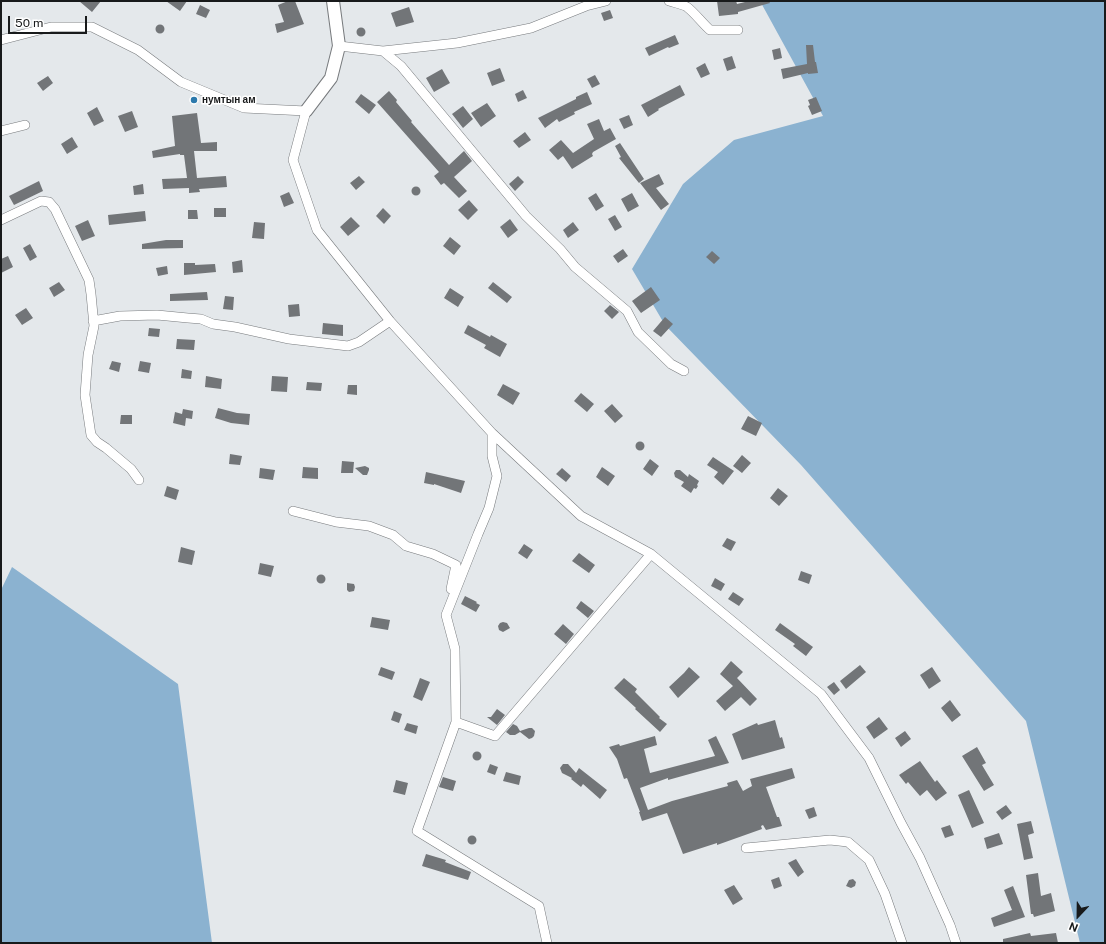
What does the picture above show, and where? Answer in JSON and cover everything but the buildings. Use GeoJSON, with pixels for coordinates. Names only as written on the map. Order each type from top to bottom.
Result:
{"type":"FeatureCollection","features":[{"type":"Feature","properties":{"kind":"main road"},"geometry":{"type":"LineString","coordinates":[[306,111],[331,78],[339,46],[333,1]]}},
{"type":"Feature","properties":{"kind":"street"},"geometry":{"type":"LineString","coordinates":[[339,46],[383,51],[457,43],[531,28],[586,6],[606,1]]}},
{"type":"Feature","properties":{"kind":"street"},"geometry":{"type":"LineString","coordinates":[[669,1],[685,6],[710,30],[738,30]]}},
{"type":"Feature","properties":{"kind":"street"},"geometry":{"type":"LineString","coordinates":[[1,40],[51,27],[92,27],[138,50],[182,82],[244,108],[306,111],[293,160],[317,230],[390,321],[492,433],[581,516],[651,554],[821,694],[869,758],[920,858],[950,925],[956,943]]}},
{"type":"Feature","properties":{"kind":"street"},"geometry":{"type":"LineString","coordinates":[[383,51],[401,66],[526,216],[560,249],[575,267],[627,312],[638,332],[671,364],[684,371]]}},
{"type":"Feature","properties":{"kind":"street"},"geometry":{"type":"LineString","coordinates":[[1,131],[24,125]]}},
{"type":"Feature","properties":{"kind":"street"},"geometry":{"type":"LineString","coordinates":[[1,220],[41,201],[49,202],[55,209],[89,280],[92,294],[93,321],[84,395],[91,435],[97,442],[132,470],[139,480]]}},
{"type":"Feature","properties":{"kind":"street"},"geometry":{"type":"LineString","coordinates":[[93,321],[120,316],[157,315],[201,319],[213,324],[289,339],[348,346],[359,342],[390,321]]}},
{"type":"Feature","properties":{"kind":"street"},"geometry":{"type":"LineString","coordinates":[[446,615],[478,534],[490,508],[497,476],[492,456],[492,433]]}},
{"type":"Feature","properties":{"kind":"street"},"geometry":{"type":"LineString","coordinates":[[293,511],[336,522],[369,526],[393,535],[406,546],[433,554],[456,565],[446,615],[455,649],[456,722],[417,830],[539,906],[547,943]]}},
{"type":"Feature","properties":{"kind":"street"},"geometry":{"type":"LineString","coordinates":[[456,722],[495,736],[651,554]]}},
{"type":"Feature","properties":{"kind":"street"},"geometry":{"type":"LineString","coordinates":[[746,848],[830,840],[848,842],[869,860],[885,894],[902,943]]}},
{"type":"Feature","properties":{"kind":"shaded area"},"geometry":{"type":"Polygon","coordinates":[[[760,1],[1105,1],[1105,943],[1080,943],[1026,721],[801,465],[665,325],[632,269],[683,184],[734,140],[823,116],[760,1]]]}},
{"type":"Feature","properties":{"kind":"shaded area"},"geometry":{"type":"Polygon","coordinates":[[[12,567],[178,684],[212,943],[1,943],[1,590],[12,567]]]}},
{"type":"Feature","properties":{"kind":"place","name":"нумтын ам"},"geometry":{"type":"Point","coordinates":[194,100]}}]}
